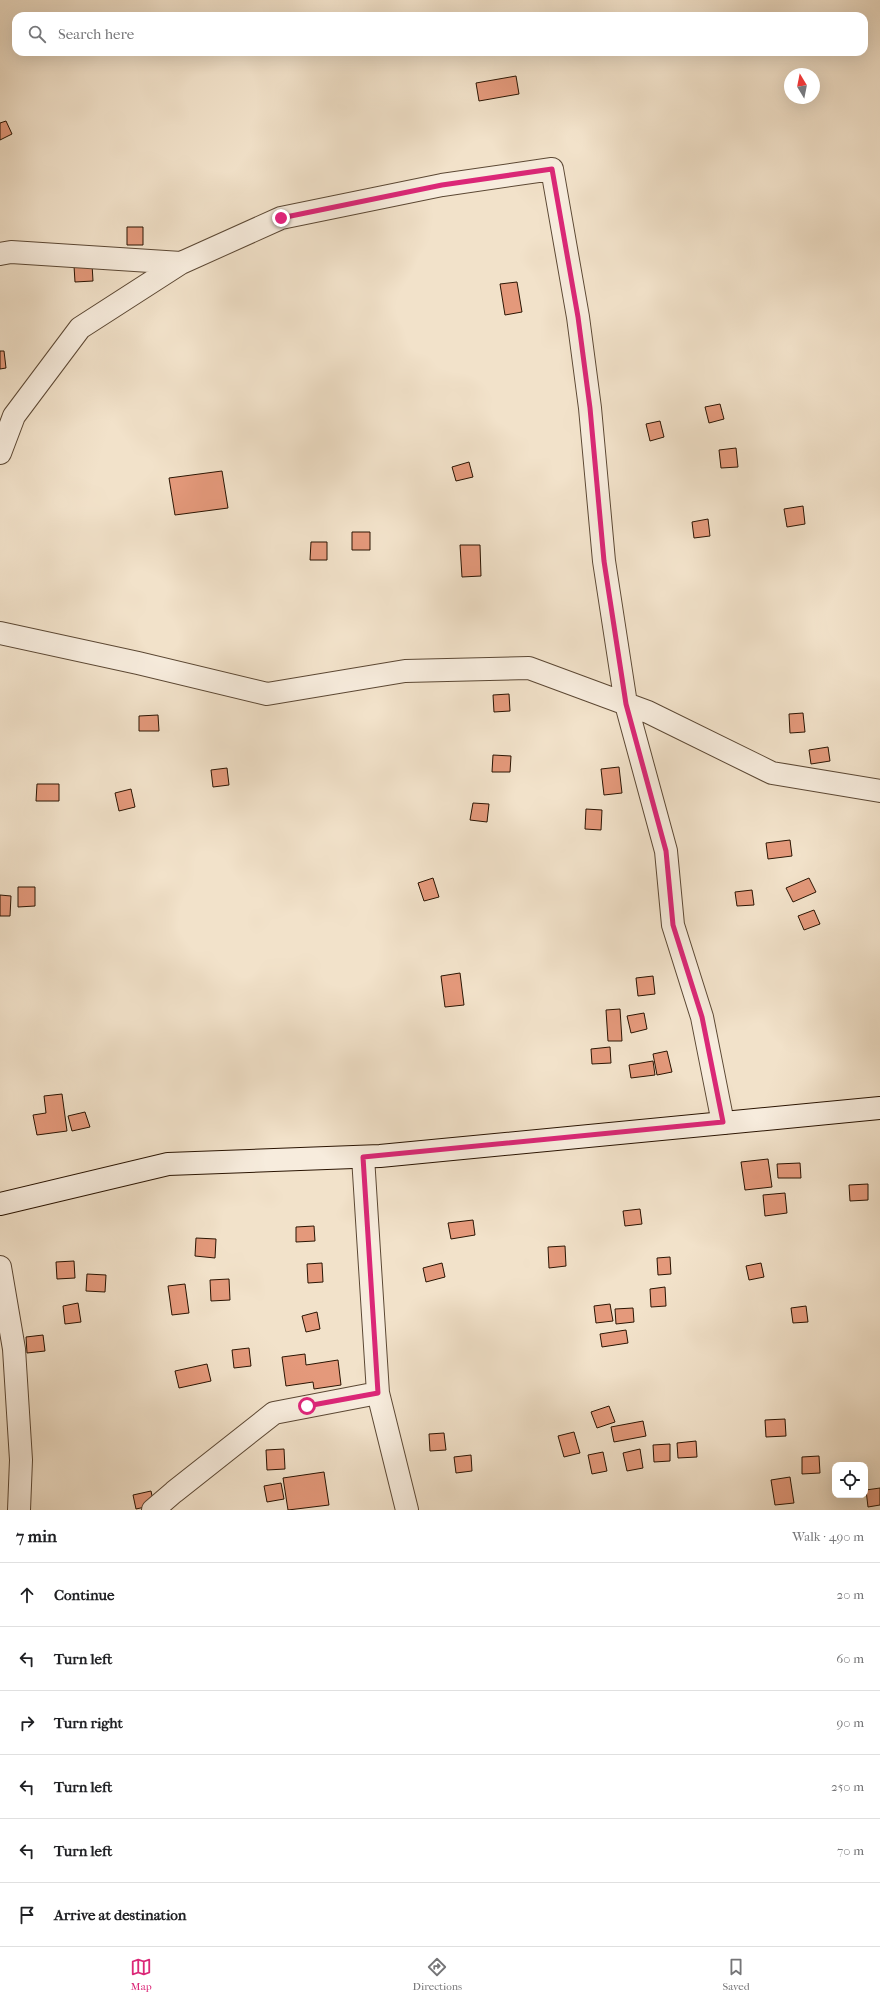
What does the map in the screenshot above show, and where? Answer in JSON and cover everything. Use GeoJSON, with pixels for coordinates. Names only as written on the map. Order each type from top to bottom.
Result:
{"type":"FeatureCollection","features":[{"type":"Feature","properties":{"kind":"street"},"geometry":{"type":"LineString","coordinates":[[0,453],[14,416],[80,328],[181,263],[281,218],[442,185],[552,169],[578,317],[590,408],[604,561],[626,704],[666,851],[673,925],[702,1017],[723,1122]]}},
{"type":"Feature","properties":{"kind":"street"},"geometry":{"type":"LineString","coordinates":[[0,254],[11,252],[181,263]]}},
{"type":"Feature","properties":{"kind":"street"},"geometry":{"type":"LineString","coordinates":[[0,633],[138,662],[267,694],[405,671],[529,668],[648,712],[772,773],[880,791]]}},
{"type":"Feature","properties":{"kind":"street"},"geometry":{"type":"LineString","coordinates":[[0,1204],[168,1164],[363,1157],[880,1108]]}},
{"type":"Feature","properties":{"kind":"street"},"geometry":{"type":"LineString","coordinates":[[363,1157],[378,1393],[408,1510]]}},
{"type":"Feature","properties":{"kind":"street"},"geometry":{"type":"LineString","coordinates":[[0,1267],[14,1349],[21,1460],[19,1510]]}},
{"type":"Feature","properties":{"kind":"street"},"geometry":{"type":"LineString","coordinates":[[153,1510],[274,1413],[378,1393]]}},
{"type":"Feature","properties":{"kind":"building"},"geometry":{"type":"Polygon","coordinates":[[[516,76],[519,94],[479,101],[476,83],[516,76]]]}},
{"type":"Feature","properties":{"kind":"building"},"geometry":{"type":"Polygon","coordinates":[[[6,121],[12,134],[0,140],[0,123],[6,121]]]}},
{"type":"Feature","properties":{"kind":"building"},"geometry":{"type":"Polygon","coordinates":[[[127,227],[143,227],[143,245],[127,245],[127,227]]]}},
{"type":"Feature","properties":{"kind":"building"},"geometry":{"type":"Polygon","coordinates":[[[92,264],[93,281],[75,282],[74,266],[92,264]]]}},
{"type":"Feature","properties":{"kind":"building"},"geometry":{"type":"Polygon","coordinates":[[[517,282],[522,312],[505,315],[500,284],[517,282]]]}},
{"type":"Feature","properties":{"kind":"building"},"geometry":{"type":"Polygon","coordinates":[[[0,351],[4,351],[6,368],[0,369],[0,351]]]}},
{"type":"Feature","properties":{"kind":"building"},"geometry":{"type":"Polygon","coordinates":[[[720,404],[724,419],[709,423],[705,407],[720,404]]]}},
{"type":"Feature","properties":{"kind":"building"},"geometry":{"type":"Polygon","coordinates":[[[660,421],[664,437],[650,441],[646,424],[660,421]]]}},
{"type":"Feature","properties":{"kind":"building"},"geometry":{"type":"Polygon","coordinates":[[[736,448],[738,467],[721,468],[719,450],[736,448]]]}},
{"type":"Feature","properties":{"kind":"building"},"geometry":{"type":"Polygon","coordinates":[[[469,462],[473,477],[456,481],[452,467],[469,462]]]}},
{"type":"Feature","properties":{"kind":"building"},"geometry":{"type":"Polygon","coordinates":[[[222,471],[228,508],[175,515],[169,478],[222,471]]]}},
{"type":"Feature","properties":{"kind":"building"},"geometry":{"type":"Polygon","coordinates":[[[803,506],[805,524],[787,527],[784,509],[803,506]]]}},
{"type":"Feature","properties":{"kind":"building"},"geometry":{"type":"Polygon","coordinates":[[[708,519],[710,536],[694,538],[692,522],[708,519]]]}},
{"type":"Feature","properties":{"kind":"building"},"geometry":{"type":"Polygon","coordinates":[[[352,532],[370,532],[370,550],[352,550],[352,532]]]}},
{"type":"Feature","properties":{"kind":"building"},"geometry":{"type":"Polygon","coordinates":[[[311,542],[327,542],[327,560],[310,560],[311,542]]]}},
{"type":"Feature","properties":{"kind":"building"},"geometry":{"type":"Polygon","coordinates":[[[460,545],[480,545],[481,576],[462,577],[460,545]]]}},
{"type":"Feature","properties":{"kind":"building"},"geometry":{"type":"Polygon","coordinates":[[[509,694],[510,711],[494,712],[493,695],[509,694]]]}},
{"type":"Feature","properties":{"kind":"building"},"geometry":{"type":"Polygon","coordinates":[[[803,713],[805,732],[790,733],[789,714],[803,713]]]}},
{"type":"Feature","properties":{"kind":"building"},"geometry":{"type":"Polygon","coordinates":[[[158,715],[159,731],[139,731],[139,716],[158,715]]]}},
{"type":"Feature","properties":{"kind":"building"},"geometry":{"type":"Polygon","coordinates":[[[828,747],[830,761],[811,764],[809,750],[828,747]]]}},
{"type":"Feature","properties":{"kind":"building"},"geometry":{"type":"Polygon","coordinates":[[[493,755],[511,756],[510,772],[492,772],[493,755]]]}},
{"type":"Feature","properties":{"kind":"building"},"geometry":{"type":"Polygon","coordinates":[[[619,767],[622,793],[604,795],[601,769],[619,767]]]}},
{"type":"Feature","properties":{"kind":"building"},"geometry":{"type":"Polygon","coordinates":[[[227,768],[229,785],[213,787],[211,770],[227,768]]]}},
{"type":"Feature","properties":{"kind":"building"},"geometry":{"type":"Polygon","coordinates":[[[37,784],[59,784],[59,801],[36,801],[37,784]]]}},
{"type":"Feature","properties":{"kind":"building"},"geometry":{"type":"Polygon","coordinates":[[[131,789],[135,807],[119,811],[115,793],[131,789]]]}},
{"type":"Feature","properties":{"kind":"building"},"geometry":{"type":"Polygon","coordinates":[[[473,803],[489,804],[487,822],[470,820],[473,803]]]}},
{"type":"Feature","properties":{"kind":"building"},"geometry":{"type":"Polygon","coordinates":[[[586,809],[602,810],[601,830],[585,829],[586,809]]]}},
{"type":"Feature","properties":{"kind":"building"},"geometry":{"type":"Polygon","coordinates":[[[790,840],[792,856],[768,859],[766,843],[790,840]]]}},
{"type":"Feature","properties":{"kind":"building"},"geometry":{"type":"Polygon","coordinates":[[[433,878],[439,897],[424,901],[418,883],[433,878]]]}},
{"type":"Feature","properties":{"kind":"building"},"geometry":{"type":"Polygon","coordinates":[[[809,878],[816,892],[793,902],[786,888],[809,878]]]}},
{"type":"Feature","properties":{"kind":"building"},"geometry":{"type":"Polygon","coordinates":[[[18,887],[35,887],[35,906],[18,907],[18,887]]]}},
{"type":"Feature","properties":{"kind":"building"},"geometry":{"type":"Polygon","coordinates":[[[752,890],[754,905],[737,906],[735,892],[752,890]]]}},
{"type":"Feature","properties":{"kind":"building"},"geometry":{"type":"Polygon","coordinates":[[[0,895],[11,896],[10,916],[0,916],[0,895]]]}},
{"type":"Feature","properties":{"kind":"building"},"geometry":{"type":"Polygon","coordinates":[[[814,910],[820,924],[804,930],[798,916],[814,910]]]}},
{"type":"Feature","properties":{"kind":"building"},"geometry":{"type":"Polygon","coordinates":[[[460,973],[464,1005],[445,1007],[441,976],[460,973]]]}},
{"type":"Feature","properties":{"kind":"building"},"geometry":{"type":"Polygon","coordinates":[[[653,976],[655,994],[638,996],[636,978],[653,976]]]}},
{"type":"Feature","properties":{"kind":"building"},"geometry":{"type":"Polygon","coordinates":[[[620,1009],[622,1041],[608,1041],[606,1010],[620,1009]]]}},
{"type":"Feature","properties":{"kind":"building"},"geometry":{"type":"Polygon","coordinates":[[[644,1013],[647,1029],[631,1033],[627,1016],[644,1013]]]}},
{"type":"Feature","properties":{"kind":"building"},"geometry":{"type":"Polygon","coordinates":[[[610,1047],[611,1063],[592,1064],[591,1049],[610,1047]]]}},
{"type":"Feature","properties":{"kind":"building"},"geometry":{"type":"Polygon","coordinates":[[[667,1051],[672,1072],[657,1075],[653,1054],[667,1051]]]}},
{"type":"Feature","properties":{"kind":"building"},"geometry":{"type":"Polygon","coordinates":[[[653,1061],[655,1075],[631,1078],[629,1065],[653,1061]]]}},
{"type":"Feature","properties":{"kind":"building"},"geometry":{"type":"Polygon","coordinates":[[[62,1094],[67,1131],[37,1135],[33,1115],[46,1113],[44,1096],[62,1094]]]}},
{"type":"Feature","properties":{"kind":"building"},"geometry":{"type":"Polygon","coordinates":[[[85,1112],[90,1127],[72,1131],[68,1116],[85,1112]]]}},
{"type":"Feature","properties":{"kind":"building"},"geometry":{"type":"Polygon","coordinates":[[[768,1159],[772,1187],[745,1190],[741,1162],[768,1159]]]}},
{"type":"Feature","properties":{"kind":"building"},"geometry":{"type":"Polygon","coordinates":[[[800,1163],[801,1178],[778,1178],[777,1164],[800,1163]]]}},
{"type":"Feature","properties":{"kind":"building"},"geometry":{"type":"Polygon","coordinates":[[[868,1184],[868,1200],[850,1201],[849,1185],[868,1184]]]}},
{"type":"Feature","properties":{"kind":"building"},"geometry":{"type":"Polygon","coordinates":[[[785,1193],[787,1213],[765,1216],[763,1195],[785,1193]]]}},
{"type":"Feature","properties":{"kind":"building"},"geometry":{"type":"Polygon","coordinates":[[[640,1209],[642,1224],[625,1226],[623,1211],[640,1209]]]}},
{"type":"Feature","properties":{"kind":"building"},"geometry":{"type":"Polygon","coordinates":[[[473,1220],[475,1235],[451,1239],[448,1223],[473,1220]]]}},
{"type":"Feature","properties":{"kind":"building"},"geometry":{"type":"Polygon","coordinates":[[[314,1226],[315,1241],[296,1242],[296,1227],[314,1226]]]}},
{"type":"Feature","properties":{"kind":"building"},"geometry":{"type":"Polygon","coordinates":[[[196,1238],[216,1239],[215,1258],[195,1256],[196,1238]]]}},
{"type":"Feature","properties":{"kind":"building"},"geometry":{"type":"Polygon","coordinates":[[[565,1246],[566,1266],[549,1268],[548,1247],[565,1246]]]}},
{"type":"Feature","properties":{"kind":"building"},"geometry":{"type":"Polygon","coordinates":[[[670,1257],[671,1274],[658,1275],[657,1258],[670,1257]]]}},
{"type":"Feature","properties":{"kind":"building"},"geometry":{"type":"Polygon","coordinates":[[[74,1261],[75,1278],[57,1279],[56,1262],[74,1261]]]}},
{"type":"Feature","properties":{"kind":"building"},"geometry":{"type":"Polygon","coordinates":[[[322,1263],[323,1282],[308,1283],[307,1264],[322,1263]]]}},
{"type":"Feature","properties":{"kind":"building"},"geometry":{"type":"Polygon","coordinates":[[[442,1263],[445,1277],[426,1282],[423,1268],[442,1263]]]}},
{"type":"Feature","properties":{"kind":"building"},"geometry":{"type":"Polygon","coordinates":[[[761,1263],[764,1277],[749,1280],[746,1266],[761,1263]]]}},
{"type":"Feature","properties":{"kind":"building"},"geometry":{"type":"Polygon","coordinates":[[[87,1274],[106,1275],[105,1292],[86,1291],[87,1274]]]}},
{"type":"Feature","properties":{"kind":"building"},"geometry":{"type":"Polygon","coordinates":[[[229,1279],[230,1300],[211,1301],[210,1280],[229,1279]]]}},
{"type":"Feature","properties":{"kind":"building"},"geometry":{"type":"Polygon","coordinates":[[[185,1284],[189,1313],[172,1315],[168,1286],[185,1284]]]}},
{"type":"Feature","properties":{"kind":"building"},"geometry":{"type":"Polygon","coordinates":[[[665,1287],[666,1306],[651,1307],[650,1289],[665,1287]]]}},
{"type":"Feature","properties":{"kind":"building"},"geometry":{"type":"Polygon","coordinates":[[[78,1303],[81,1322],[65,1324],[63,1306],[78,1303]]]}},
{"type":"Feature","properties":{"kind":"building"},"geometry":{"type":"Polygon","coordinates":[[[610,1304],[613,1321],[596,1323],[594,1306],[610,1304]]]}},
{"type":"Feature","properties":{"kind":"building"},"geometry":{"type":"Polygon","coordinates":[[[806,1306],[808,1322],[793,1323],[791,1308],[806,1306]]]}},
{"type":"Feature","properties":{"kind":"building"},"geometry":{"type":"Polygon","coordinates":[[[633,1308],[634,1322],[616,1324],[615,1309],[633,1308]]]}},
{"type":"Feature","properties":{"kind":"building"},"geometry":{"type":"Polygon","coordinates":[[[317,1312],[320,1329],[306,1332],[302,1316],[317,1312]]]}},
{"type":"Feature","properties":{"kind":"building"},"geometry":{"type":"Polygon","coordinates":[[[626,1330],[628,1343],[602,1347],[600,1334],[626,1330]]]}},
{"type":"Feature","properties":{"kind":"building"},"geometry":{"type":"Polygon","coordinates":[[[43,1335],[45,1351],[27,1353],[26,1337],[43,1335]]]}},
{"type":"Feature","properties":{"kind":"building"},"geometry":{"type":"Polygon","coordinates":[[[249,1348],[251,1366],[234,1368],[232,1350],[249,1348]]]}},
{"type":"Feature","properties":{"kind":"building"},"geometry":{"type":"Polygon","coordinates":[[[305,1354],[306,1365],[338,1360],[341,1385],[314,1389],[313,1382],[286,1386],[282,1357],[305,1354]]]}},
{"type":"Feature","properties":{"kind":"building"},"geometry":{"type":"Polygon","coordinates":[[[207,1364],[211,1381],[179,1388],[175,1371],[207,1364]]]}},
{"type":"Feature","properties":{"kind":"building"},"geometry":{"type":"Polygon","coordinates":[[[609,1406],[615,1422],[597,1428],[591,1412],[609,1406]]]}},
{"type":"Feature","properties":{"kind":"building"},"geometry":{"type":"Polygon","coordinates":[[[785,1419],[786,1436],[766,1437],[765,1420],[785,1419]]]}},
{"type":"Feature","properties":{"kind":"building"},"geometry":{"type":"Polygon","coordinates":[[[643,1421],[646,1436],[614,1442],[611,1427],[643,1421]]]}},
{"type":"Feature","properties":{"kind":"building"},"geometry":{"type":"Polygon","coordinates":[[[574,1432],[580,1453],[564,1457],[558,1436],[574,1432]]]}},
{"type":"Feature","properties":{"kind":"building"},"geometry":{"type":"Polygon","coordinates":[[[444,1433],[446,1450],[430,1451],[429,1434],[444,1433]]]}},
{"type":"Feature","properties":{"kind":"building"},"geometry":{"type":"Polygon","coordinates":[[[696,1441],[697,1457],[678,1458],[677,1443],[696,1441]]]}},
{"type":"Feature","properties":{"kind":"building"},"geometry":{"type":"Polygon","coordinates":[[[670,1444],[670,1461],[654,1462],[653,1445],[670,1444]]]}},
{"type":"Feature","properties":{"kind":"building"},"geometry":{"type":"Polygon","coordinates":[[[284,1449],[285,1469],[267,1470],[266,1450],[284,1449]]]}},
{"type":"Feature","properties":{"kind":"building"},"geometry":{"type":"Polygon","coordinates":[[[640,1449],[643,1468],[627,1471],[623,1453],[640,1449]]]}},
{"type":"Feature","properties":{"kind":"building"},"geometry":{"type":"Polygon","coordinates":[[[603,1452],[607,1471],[592,1474],[588,1455],[603,1452]]]}},
{"type":"Feature","properties":{"kind":"building"},"geometry":{"type":"Polygon","coordinates":[[[471,1455],[472,1471],[456,1473],[454,1457],[471,1455]]]}},
{"type":"Feature","properties":{"kind":"building"},"geometry":{"type":"Polygon","coordinates":[[[819,1456],[820,1473],[802,1474],[802,1457],[819,1456]]]}},
{"type":"Feature","properties":{"kind":"building"},"geometry":{"type":"Polygon","coordinates":[[[324,1472],[329,1505],[288,1510],[283,1478],[324,1472]]]}},
{"type":"Feature","properties":{"kind":"building"},"geometry":{"type":"Polygon","coordinates":[[[790,1477],[794,1503],[775,1505],[771,1480],[790,1477]]]}},
{"type":"Feature","properties":{"kind":"building"},"geometry":{"type":"Polygon","coordinates":[[[281,1483],[284,1499],[267,1502],[264,1486],[281,1483]]]}},
{"type":"Feature","properties":{"kind":"building"},"geometry":{"type":"Polygon","coordinates":[[[880,1488],[880,1505],[868,1507],[868,1490],[880,1488]]]}},
{"type":"Feature","properties":{"kind":"building"},"geometry":{"type":"Polygon","coordinates":[[[151,1491],[154,1505],[136,1509],[133,1495],[151,1491]]]}},
{"type":"Feature","properties":{"kind":"route"},"geometry":{"type":"LineString","coordinates":[[281,218],[442,185],[552,169],[578,317],[590,408],[604,561],[626,704],[666,851],[673,925],[702,1017],[723,1122],[363,1157],[378,1393],[307,1406]]}}]}
